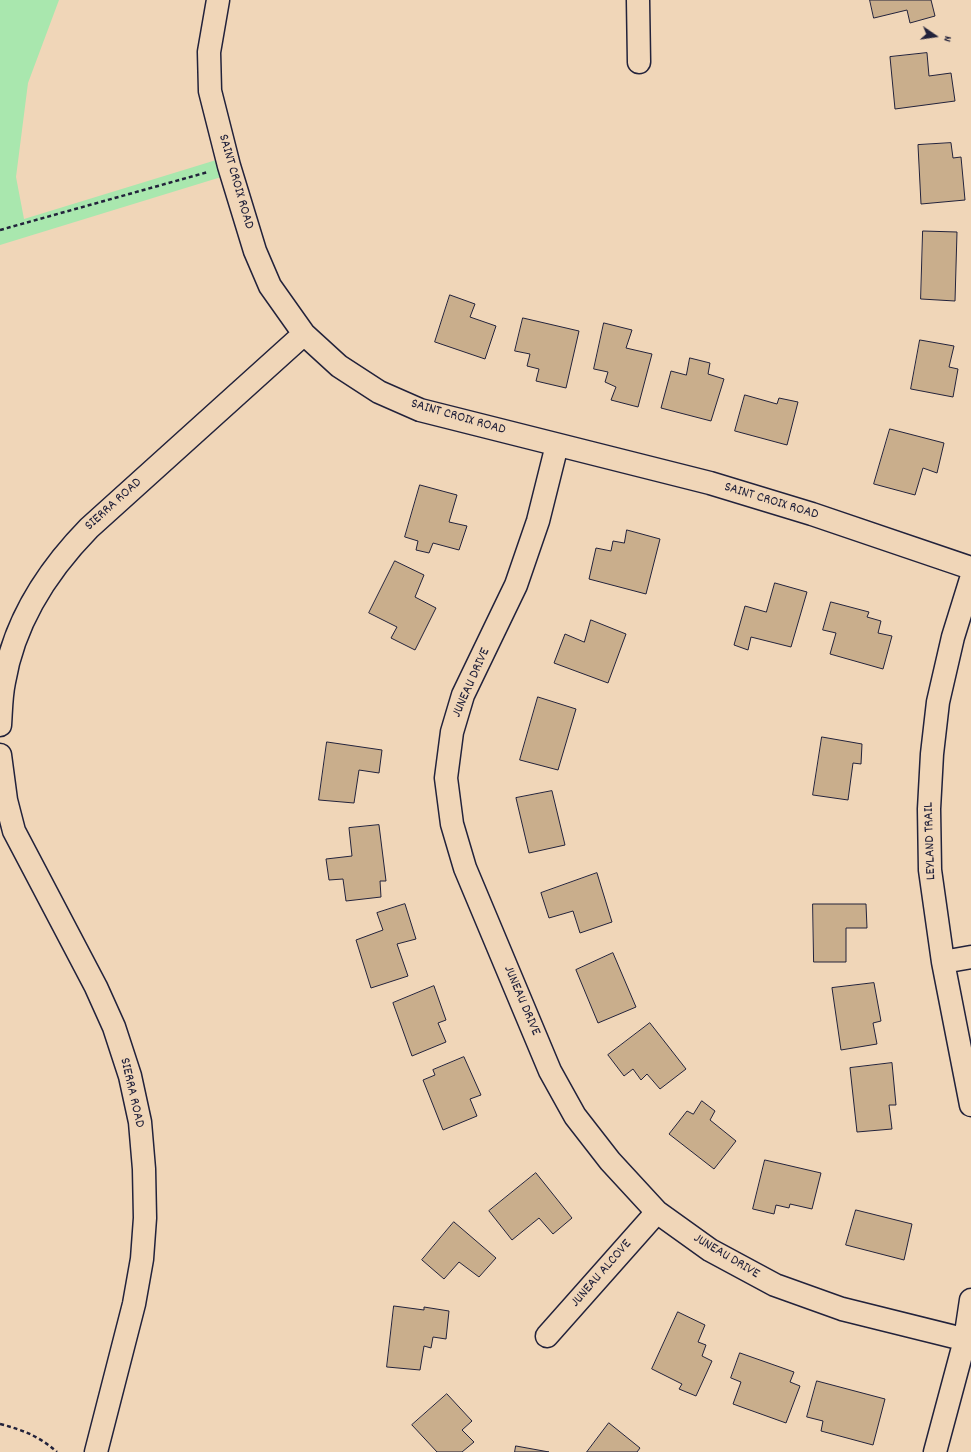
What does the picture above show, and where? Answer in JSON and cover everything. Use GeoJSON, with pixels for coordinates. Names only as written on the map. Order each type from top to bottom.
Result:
{"type":"FeatureCollection","features":[{"type":"Feature","properties":{"kind":"street","name":"SAINT CROIX ROAD"},"geometry":{"type":"LineString","coordinates":[[218,0],[209,52],[210,91],[229,166],[254,251],[270,286],[304,334],[339,366],[380,392],[420,410],[710,483],[812,514],[971,568]]}},
{"type":"Feature","properties":{"kind":"street"},"geometry":{"type":"LineString","coordinates":[[638,0],[639,62]]}},
{"type":"Feature","properties":{"kind":"street","name":"SIERRA ROAD"},"geometry":{"type":"LineString","coordinates":[[0,725],[4,681],[17,636],[39,589],[65,552],[89,528],[304,334]]}},
{"type":"Feature","properties":{"kind":"street","name":"JUNEAU DRIVE"},"geometry":{"type":"LineString","coordinates":[[557,445],[538,521],[516,585],[463,695],[452,732],[446,778],[452,824],[465,868],[550,1071],[575,1116],[610,1161],[657,1212],[710,1250],[775,1285],[842,1308],[968,1340]]}},
{"type":"Feature","properties":{"kind":"street","name":"LEYLAND TRAIL"},"geometry":{"type":"LineString","coordinates":[[971,579],[953,637],[938,702],[932,754],[929,808],[930,870],[943,962],[971,1105]]}},
{"type":"Feature","properties":{"kind":"street","name":"SIERRA ROAD"},"geometry":{"type":"LineString","coordinates":[[0,754],[6,800],[7,834],[96,987],[114,1028],[130,1076],[140,1122],[144,1169],[145,1218],[142,1260],[134,1304],[96,1452]]}},
{"type":"Feature","properties":{"kind":"street"},"geometry":{"type":"LineString","coordinates":[[943,962],[971,957]]}},
{"type":"Feature","properties":{"kind":"street","name":"JUNEAU ALCOVE"},"geometry":{"type":"LineString","coordinates":[[547,1336],[657,1212]]}},
{"type":"Feature","properties":{"kind":"street"},"geometry":{"type":"LineString","coordinates":[[935,1452],[968,1340],[971,1300]]}},
{"type":"Feature","properties":{"kind":"path"},"geometry":{"type":"LineString","coordinates":[[0,230],[229,166]]}},
{"type":"Feature","properties":{"kind":"path"},"geometry":{"type":"LineString","coordinates":[[0,1424],[17,1428],[42,1438],[58,1452]]}},
{"type":"Feature","properties":{"kind":"green space"},"geometry":{"type":"Polygon","coordinates":[[[0,0],[59,0],[28,83],[16,177],[24,219],[226,157],[231,174],[0,245],[0,0]]]}},
{"type":"Feature","properties":{"kind":"building"},"geometry":{"type":"Polygon","coordinates":[[[870,0],[931,0],[935,16],[910,23],[907,10],[874,18],[870,0]]]}},
{"type":"Feature","properties":{"kind":"building"},"geometry":{"type":"Polygon","coordinates":[[[927,53],[929,76],[951,73],[955,101],[895,109],[890,57],[927,53]]]}},
{"type":"Feature","properties":{"kind":"building"},"geometry":{"type":"Polygon","coordinates":[[[951,143],[953,158],[961,157],[965,200],[921,204],[918,145],[951,143]]]}},
{"type":"Feature","properties":{"kind":"building"},"geometry":{"type":"Polygon","coordinates":[[[923,231],[957,232],[955,301],[921,299],[923,231]]]}},
{"type":"Feature","properties":{"kind":"building"},"geometry":{"type":"Polygon","coordinates":[[[450,295],[475,304],[470,317],[496,326],[485,359],[435,342],[450,295]]]}},
{"type":"Feature","properties":{"kind":"building"},"geometry":{"type":"Polygon","coordinates":[[[523,318],[579,331],[566,388],[536,381],[539,369],[527,366],[530,354],[515,351],[523,318]]]}},
{"type":"Feature","properties":{"kind":"building"},"geometry":{"type":"Polygon","coordinates":[[[604,323],[632,330],[626,348],[652,354],[638,407],[611,400],[616,387],[605,382],[608,372],[594,369],[604,323]]]}},
{"type":"Feature","properties":{"kind":"building"},"geometry":{"type":"Polygon","coordinates":[[[920,340],[954,346],[949,367],[958,369],[953,397],[911,389],[920,340]]]}},
{"type":"Feature","properties":{"kind":"building"},"geometry":{"type":"Polygon","coordinates":[[[690,358],[710,363],[708,374],[724,379],[711,421],[661,408],[671,371],[686,375],[690,358]]]}},
{"type":"Feature","properties":{"kind":"building"},"geometry":{"type":"Polygon","coordinates":[[[745,395],[777,404],[779,398],[798,402],[787,445],[735,431],[745,395]]]}},
{"type":"Feature","properties":{"kind":"building"},"geometry":{"type":"Polygon","coordinates":[[[890,429],[944,443],[937,473],[923,468],[915,495],[874,484],[890,429]]]}},
{"type":"Feature","properties":{"kind":"building"},"geometry":{"type":"Polygon","coordinates":[[[420,485],[457,495],[449,522],[467,526],[459,550],[433,543],[429,553],[416,550],[418,541],[405,537],[420,485]]]}},
{"type":"Feature","properties":{"kind":"building"},"geometry":{"type":"Polygon","coordinates":[[[627,530],[660,539],[646,594],[589,579],[596,548],[611,551],[613,541],[624,543],[627,530]]]}},
{"type":"Feature","properties":{"kind":"building"},"geometry":{"type":"Polygon","coordinates":[[[395,561],[424,575],[415,597],[436,608],[415,650],[391,638],[397,627],[369,613],[395,561]]]}},
{"type":"Feature","properties":{"kind":"building"},"geometry":{"type":"Polygon","coordinates":[[[775,583],[807,592],[791,647],[751,637],[748,650],[734,645],[745,606],[766,612],[775,583]]]}},
{"type":"Feature","properties":{"kind":"building"},"geometry":{"type":"Polygon","coordinates":[[[831,602],[869,612],[867,617],[881,621],[878,633],[892,636],[883,669],[830,654],[836,633],[823,630],[831,602]]]}},
{"type":"Feature","properties":{"kind":"building"},"geometry":{"type":"Polygon","coordinates":[[[591,620],[626,634],[608,683],[554,663],[565,634],[584,642],[591,620]]]}},
{"type":"Feature","properties":{"kind":"building"},"geometry":{"type":"Polygon","coordinates":[[[538,697],[576,709],[558,770],[520,760],[538,697]]]}},
{"type":"Feature","properties":{"kind":"building"},"geometry":{"type":"Polygon","coordinates":[[[822,737],[862,744],[861,764],[853,763],[848,800],[813,795],[822,737]]]}},
{"type":"Feature","properties":{"kind":"building"},"geometry":{"type":"Polygon","coordinates":[[[327,742],[382,750],[379,773],[359,770],[354,803],[319,800],[327,742]]]}},
{"type":"Feature","properties":{"kind":"building"},"geometry":{"type":"Polygon","coordinates":[[[552,791],[565,845],[529,853],[516,798],[552,791]]]}},
{"type":"Feature","properties":{"kind":"building"},"geometry":{"type":"Polygon","coordinates":[[[379,825],[386,881],[380,881],[381,897],[346,901],[343,879],[329,880],[326,859],[352,856],[349,828],[379,825]]]}},
{"type":"Feature","properties":{"kind":"building"},"geometry":{"type":"Polygon","coordinates":[[[597,873],[612,922],[580,933],[573,911],[549,918],[541,893],[597,873]]]}},
{"type":"Feature","properties":{"kind":"building"},"geometry":{"type":"Polygon","coordinates":[[[405,904],[416,939],[397,944],[408,976],[371,988],[356,940],[383,930],[377,913],[405,904]]]}},
{"type":"Feature","properties":{"kind":"building"},"geometry":{"type":"Polygon","coordinates":[[[813,904],[866,904],[867,928],[846,928],[846,962],[814,962],[813,904]]]}},
{"type":"Feature","properties":{"kind":"building"},"geometry":{"type":"Polygon","coordinates":[[[613,953],[636,1007],[598,1023],[576,970],[613,953]]]}},
{"type":"Feature","properties":{"kind":"building"},"geometry":{"type":"Polygon","coordinates":[[[874,983],[881,1021],[873,1023],[877,1044],[841,1050],[832,988],[874,983]]]}},
{"type":"Feature","properties":{"kind":"building"},"geometry":{"type":"Polygon","coordinates":[[[434,986],[446,1020],[438,1023],[446,1042],[412,1056],[393,1003],[434,986]]]}},
{"type":"Feature","properties":{"kind":"building"},"geometry":{"type":"Polygon","coordinates":[[[650,1023],[686,1069],[660,1089],[647,1074],[641,1080],[633,1069],[624,1076],[608,1055],[650,1023]]]}},
{"type":"Feature","properties":{"kind":"building"},"geometry":{"type":"Polygon","coordinates":[[[464,1057],[481,1095],[470,1099],[477,1116],[443,1130],[423,1080],[435,1075],[433,1070],[464,1057]]]}},
{"type":"Feature","properties":{"kind":"building"},"geometry":{"type":"Polygon","coordinates":[[[892,1063],[896,1105],[889,1105],[892,1129],[857,1132],[850,1068],[892,1063]]]}},
{"type":"Feature","properties":{"kind":"building"},"geometry":{"type":"Polygon","coordinates":[[[702,1101],[715,1111],[710,1120],[736,1141],[714,1169],[669,1134],[687,1111],[693,1114],[702,1101]]]}},
{"type":"Feature","properties":{"kind":"building"},"geometry":{"type":"Polygon","coordinates":[[[765,1160],[821,1173],[812,1209],[790,1204],[789,1208],[776,1205],[774,1214],[753,1209],[765,1160]]]}},
{"type":"Feature","properties":{"kind":"building"},"geometry":{"type":"Polygon","coordinates":[[[536,1173],[572,1218],[553,1234],[539,1218],[512,1240],[489,1211],[536,1173]]]}},
{"type":"Feature","properties":{"kind":"building"},"geometry":{"type":"Polygon","coordinates":[[[856,1210],[912,1224],[904,1260],[846,1245],[856,1210]]]}},
{"type":"Feature","properties":{"kind":"building"},"geometry":{"type":"Polygon","coordinates":[[[454,1222],[496,1258],[479,1277],[459,1262],[444,1279],[422,1260],[454,1222]]]}},
{"type":"Feature","properties":{"kind":"building"},"geometry":{"type":"Polygon","coordinates":[[[394,1306],[424,1310],[424,1307],[449,1311],[446,1339],[433,1337],[431,1348],[424,1346],[420,1370],[387,1367],[394,1306]]]}},
{"type":"Feature","properties":{"kind":"building"},"geometry":{"type":"Polygon","coordinates":[[[678,1312],[705,1325],[698,1342],[706,1345],[702,1356],[712,1361],[696,1396],[679,1389],[682,1384],[652,1369],[678,1312]]]}},
{"type":"Feature","properties":{"kind":"building"},"geometry":{"type":"Polygon","coordinates":[[[740,1353],[794,1372],[790,1382],[800,1386],[786,1423],[733,1404],[741,1382],[731,1378],[740,1353]]]}},
{"type":"Feature","properties":{"kind":"building"},"geometry":{"type":"Polygon","coordinates":[[[817,1381],[885,1399],[873,1445],[821,1431],[823,1421],[807,1417],[817,1381]]]}},
{"type":"Feature","properties":{"kind":"building"},"geometry":{"type":"Polygon","coordinates":[[[447,1394],[472,1421],[462,1430],[474,1442],[462,1452],[437,1452],[412,1425],[447,1394]]]}},
{"type":"Feature","properties":{"kind":"building"},"geometry":{"type":"Polygon","coordinates":[[[609,1423],[640,1448],[637,1452],[587,1452],[609,1423]]]}},
{"type":"Feature","properties":{"kind":"building"},"geometry":{"type":"Polygon","coordinates":[[[516,1446],[549,1452],[515,1452],[516,1446]]]}}]}
